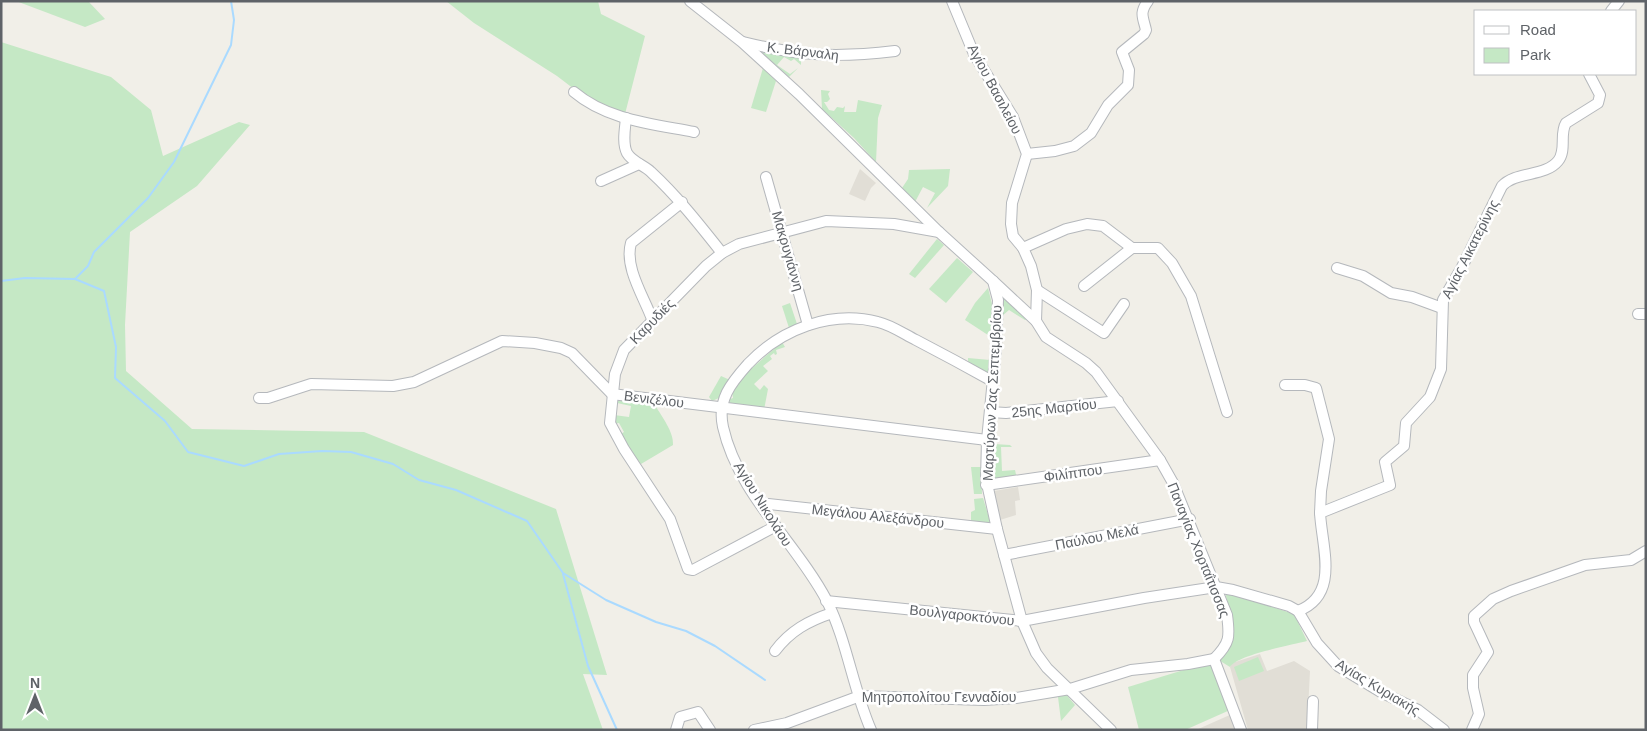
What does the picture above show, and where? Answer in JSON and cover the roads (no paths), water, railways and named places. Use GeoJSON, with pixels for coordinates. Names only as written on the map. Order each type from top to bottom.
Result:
{"type":"FeatureCollection","features":[{"type":"Feature","properties":{"kind":"street"},"geometry":{"type":"LineString","coordinates":[[690,1],[742,42],[939,232],[993,281]]}},
{"type":"Feature","properties":{"kind":"street","name":"Αγίου Βασιλείου"},"geometry":{"type":"LineString","coordinates":[[952,1],[974,54],[1013,117],[1027,154]]}},
{"type":"Feature","properties":{"kind":"street"},"geometry":{"type":"LineString","coordinates":[[1036,321],[1037,290],[1032,266],[1023,248],[1013,236],[1011,224],[1012,203],[1027,154],[1068,149],[1091,133],[1108,105],[1128,85],[1129,70],[1122,52],[1144,34],[1146,30],[1141,16],[1142,10],[1148,1]]}},
{"type":"Feature","properties":{"kind":"street","name":"Κ. Βάρναλη"},"geometry":{"type":"LineString","coordinates":[[742,42],[804,54],[829,56],[852,56],[894,50]]}},
{"type":"Feature","properties":{"kind":"street","name":"Αγίας Αικατερίνης"},"geometry":{"type":"LineString","coordinates":[[1320,514],[1390,486],[1385,462],[1404,446],[1406,423],[1430,397],[1442,369],[1442,308],[1446,292],[1462,267],[1502,186],[1509,180],[1540,171],[1557,162],[1561,156],[1566,123],[1598,103],[1600,95],[1590,75]]}},
{"type":"Feature","properties":{"kind":"street"},"geometry":{"type":"LineString","coordinates":[[574,92],[588,103],[626,118],[694,132]]}},
{"type":"Feature","properties":{"kind":"street"},"geometry":{"type":"LineString","coordinates":[[626,118],[624,139],[627,152],[639,164],[650,170],[682,202],[722,253]]}},
{"type":"Feature","properties":{"kind":"street"},"geometry":{"type":"LineString","coordinates":[[601,180],[639,164]]}},
{"type":"Feature","properties":{"kind":"street","name":"Μακρυγιάννη"},"geometry":{"type":"LineString","coordinates":[[766,177],[808,325]]}},
{"type":"Feature","properties":{"kind":"street"},"geometry":{"type":"LineString","coordinates":[[652,320],[630,261],[629,249],[631,243],[636,238],[682,202]]}},
{"type":"Feature","properties":{"kind":"street","name":"Καρυδιές"},"geometry":{"type":"LineString","coordinates":[[776,526],[690,570],[670,519],[624,449],[610,423],[615,374],[624,350],[652,320],[722,253],[739,244],[782,231],[826,221],[894,224],[939,232]]}},
{"type":"Feature","properties":{"kind":"street"},"geometry":{"type":"LineString","coordinates":[[1023,248],[1066,229],[1087,224],[1103,226],[1132,248],[1158,248],[1172,263],[1191,296],[1227,412]]}},
{"type":"Feature","properties":{"kind":"street"},"geometry":{"type":"LineString","coordinates":[[1084,286],[1132,248]]}},
{"type":"Feature","properties":{"kind":"street"},"geometry":{"type":"LineString","coordinates":[[1337,268],[1363,276],[1391,293],[1412,297],[1442,308]]}},
{"type":"Feature","properties":{"kind":"street","name":"Παναγίας Χορταΐτισσας"},"geometry":{"type":"LineString","coordinates":[[993,281],[1036,321],[1046,337],[1086,363],[1096,372],[1160,460],[1190,519],[1227,615],[1230,634],[1226,647],[1214,659]]}},
{"type":"Feature","properties":{"kind":"street","name":"Μαρτύρων 2ας Σεπτεμβρίου"},"geometry":{"type":"LineString","coordinates":[[993,281],[998,300],[987,440],[986,486],[997,529],[1022,621],[1036,653],[1047,668],[1111,730]]}},
{"type":"Feature","properties":{"kind":"street"},"geometry":{"type":"LineString","coordinates":[[1037,290],[1104,333],[1124,304]]}},
{"type":"Feature","properties":{"kind":"street"},"geometry":{"type":"LineString","coordinates":[[721,407],[726,391],[756,356],[778,339],[808,325],[843,318],[879,322],[992,381]]}},
{"type":"Feature","properties":{"kind":"street","name":"Βενιζέλου"},"geometry":{"type":"LineString","coordinates":[[259,398],[268,398],[311,384],[393,386],[414,382],[502,341],[535,343],[561,348],[572,353],[612,394],[987,440]]}},
{"type":"Feature","properties":{"kind":"street"},"geometry":{"type":"LineString","coordinates":[[1216,587],[1289,606],[1298,611],[1312,604],[1325,582],[1326,570],[1320,496],[1329,439],[1316,388],[1305,385],[1285,385]]}},
{"type":"Feature","properties":{"kind":"street","name":"25ης Μαρτίου"},"geometry":{"type":"LineString","coordinates":[[990,412],[1006,413],[1118,401]]}},
{"type":"Feature","properties":{"kind":"street","name":"Αγίου Νικολάου"},"geometry":{"type":"LineString","coordinates":[[721,407],[722,424],[730,450],[760,503],[826,600],[871,730]]}},
{"type":"Feature","properties":{"kind":"street","name":"Φιλίππου"},"geometry":{"type":"LineString","coordinates":[[986,486],[1160,460]]}},
{"type":"Feature","properties":{"kind":"street","name":"Μεγάλου Αλεξάνδρου"},"geometry":{"type":"LineString","coordinates":[[760,503],[997,529]]}},
{"type":"Feature","properties":{"kind":"street","name":"Παύλου Μελά"},"geometry":{"type":"LineString","coordinates":[[1004,555],[1190,519]]}},
{"type":"Feature","properties":{"kind":"street"},"geometry":{"type":"LineString","coordinates":[[1472,730],[1479,714],[1473,688],[1473,674],[1488,652],[1474,622],[1474,616],[1493,599],[1511,591],[1585,565],[1630,560],[1646,550]]}},
{"type":"Feature","properties":{"kind":"street","name":"Βουλγαροκτόνου"},"geometry":{"type":"LineString","coordinates":[[826,600],[1022,621],[1144,598],[1216,587]]}},
{"type":"Feature","properties":{"kind":"street","name":"Αγίας Κυριακής"},"geometry":{"type":"LineString","coordinates":[[1298,611],[1317,643],[1338,666],[1382,692],[1418,710],[1444,730]]}},
{"type":"Feature","properties":{"kind":"street"},"geometry":{"type":"LineString","coordinates":[[776,652],[784,639],[808,621],[832,613]]}},
{"type":"Feature","properties":{"kind":"street"},"geometry":{"type":"LineString","coordinates":[[1214,659],[1240,730]]}},
{"type":"Feature","properties":{"kind":"street","name":"Μητροπολίτου Γενναδίου"},"geometry":{"type":"LineString","coordinates":[[754,730],[786,722],[860,696],[993,700],[1070,689],[1131,670],[1188,664],[1214,659]]}},
{"type":"Feature","properties":{"kind":"street"},"geometry":{"type":"LineString","coordinates":[[1312,730],[1313,701]]}},
{"type":"Feature","properties":{"kind":"street"},"geometry":{"type":"LineString","coordinates":[[676,730],[680,717],[698,712],[710,730]]}},
{"type":"Feature","properties":{"kind":"waterway"},"geometry":{"type":"LineString","coordinates":[[1,281],[25,278],[75,279],[88,266],[94,252],[148,198],[174,162],[231,45],[234,20],[231,1]]}},
{"type":"Feature","properties":{"kind":"waterway"},"geometry":{"type":"LineString","coordinates":[[75,279],[104,291],[116,347],[115,378],[165,421],[188,452],[244,466],[279,454],[322,451],[351,452],[393,464],[419,480],[456,490],[527,521],[563,573],[606,600],[656,622],[686,631],[715,646],[765,680]]}},
{"type":"Feature","properties":{"kind":"waterway"},"geometry":{"type":"LineString","coordinates":[[563,574],[588,666],[617,730]]}}]}
